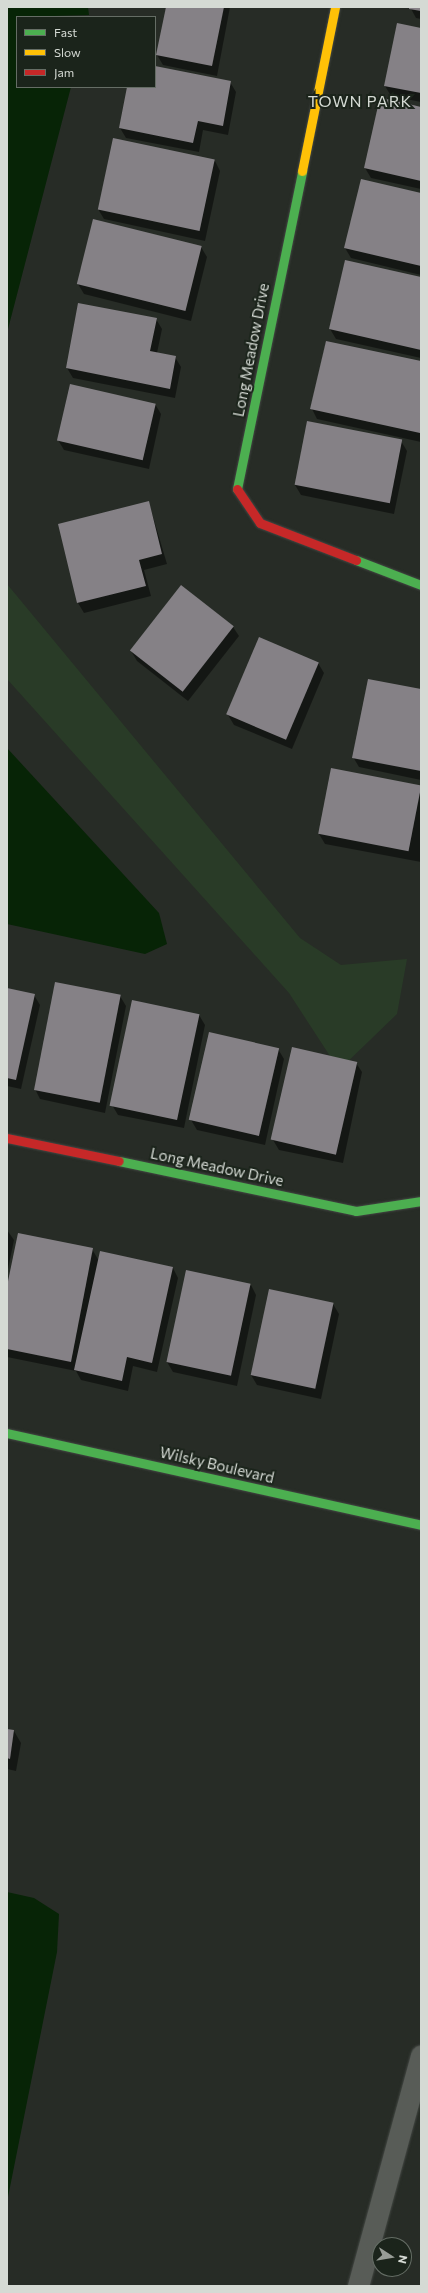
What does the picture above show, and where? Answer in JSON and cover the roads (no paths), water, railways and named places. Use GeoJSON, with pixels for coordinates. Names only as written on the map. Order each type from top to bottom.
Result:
{"type":"FeatureCollection","features":[{"type":"Feature","properties":{"kind":"street","name":"Long Meadow Drive"},"geometry":{"type":"LineString","coordinates":[[335,7],[237,491],[260,524],[421,585]]}},
{"type":"Feature","properties":{"kind":"street","name":"Long Meadow Drive"},"geometry":{"type":"LineString","coordinates":[[7,1138],[356,1211],[421,1201]]}},
{"type":"Feature","properties":{"kind":"street","name":"Wilsky Boulevard"},"geometry":{"type":"LineString","coordinates":[[7,1433],[421,1525]]}},
{"type":"Feature","properties":{"kind":"lane"},"geometry":{"type":"LineString","coordinates":[[358,2286],[415,2095],[421,2055]]}},
{"type":"Feature","properties":{"kind":"district","name":"TOWN PARK"},"geometry":{"type":"Point","coordinates":[360,101]}}]}
